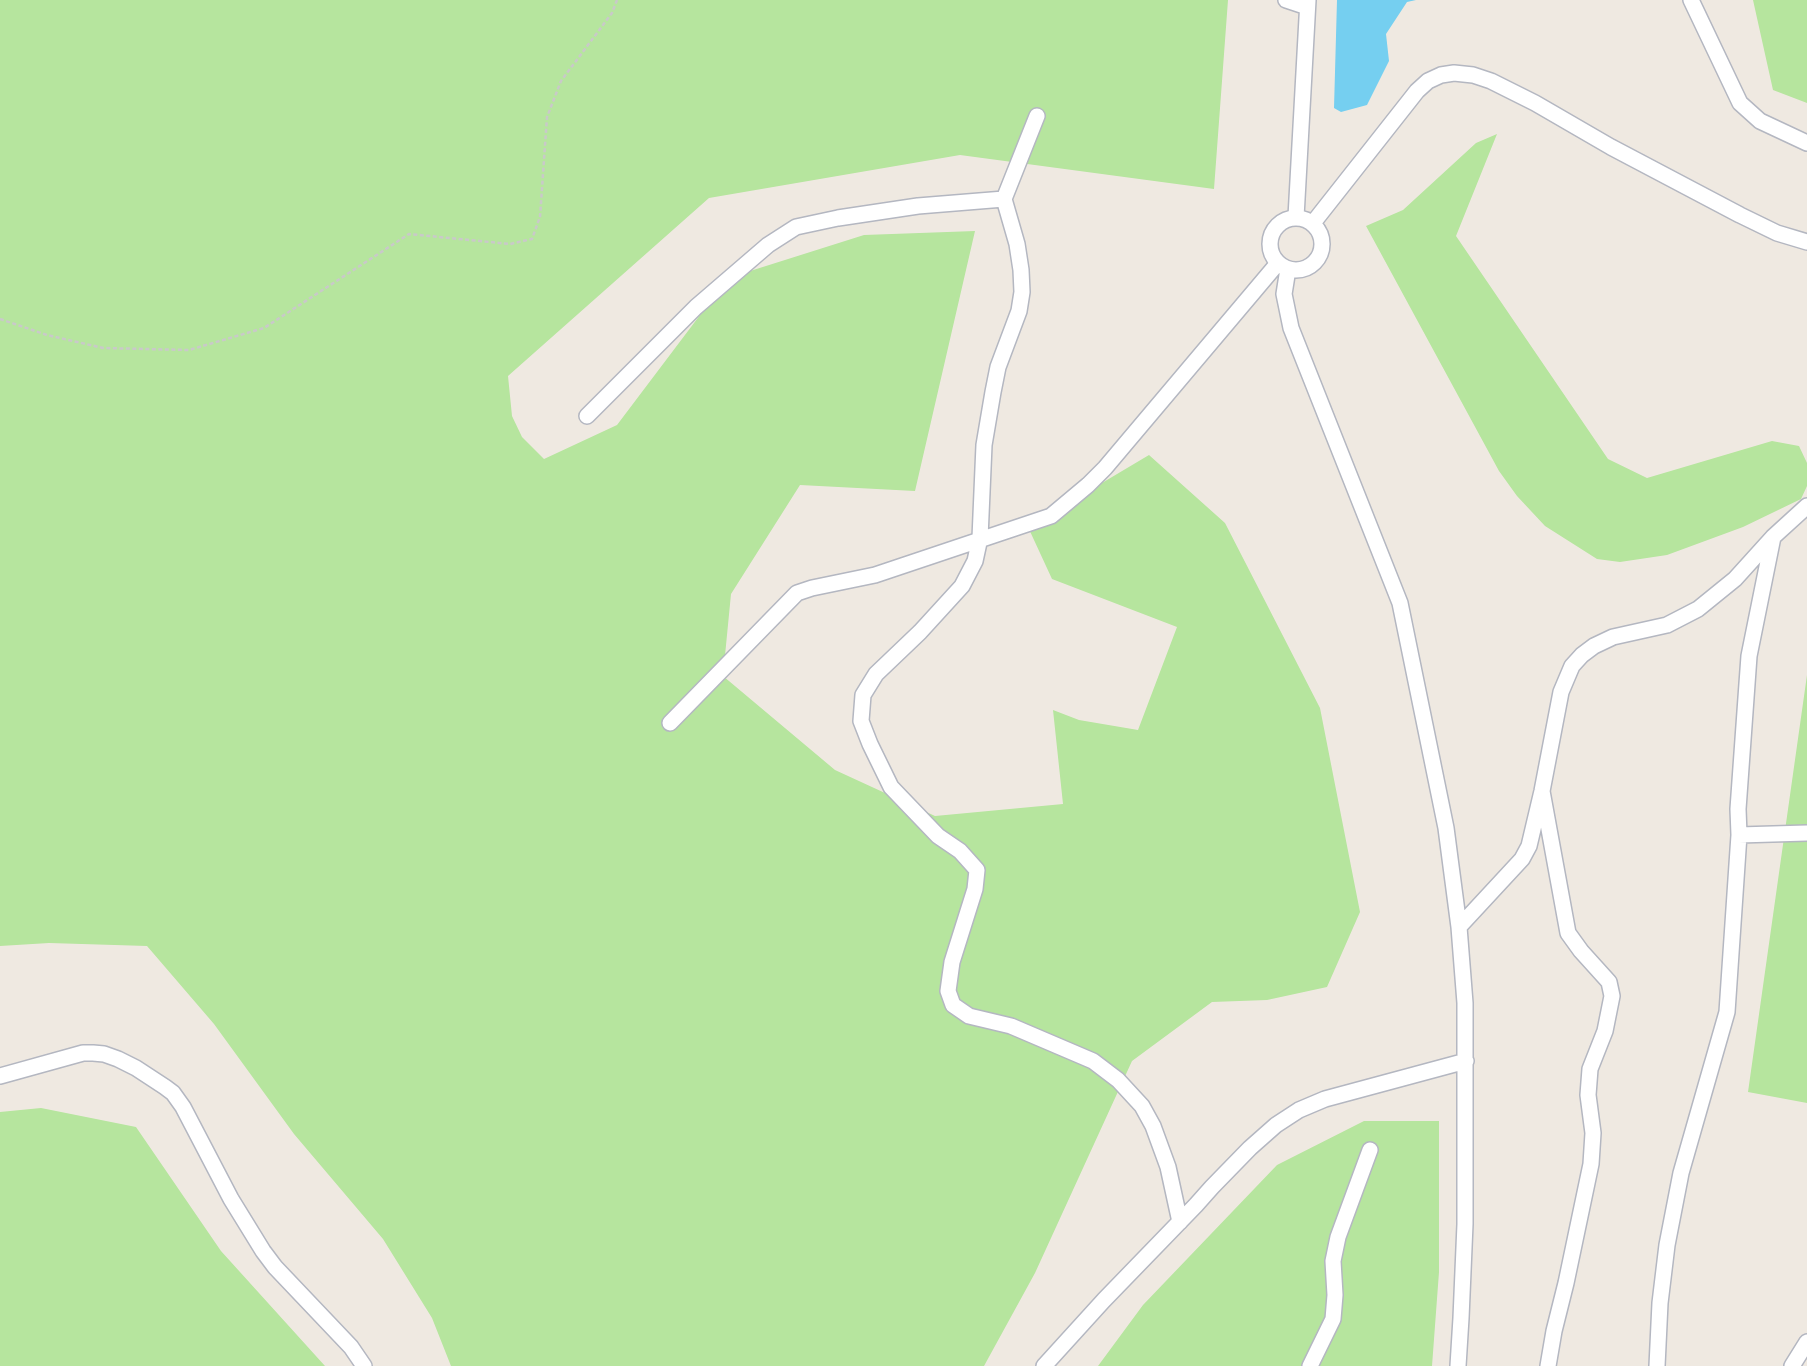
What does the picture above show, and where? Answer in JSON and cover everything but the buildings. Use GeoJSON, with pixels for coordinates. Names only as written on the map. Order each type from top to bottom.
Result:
{"type":"FeatureCollection","features":[{"type":"Feature","properties":{"kind":"street"},"geometry":{"type":"LineString","coordinates":[[1286,0],[1307,3],[1296,218]]}},
{"type":"Feature","properties":{"kind":"street"},"geometry":{"type":"LineString","coordinates":[[1691,0],[1740,103],[1760,121],[1807,143]]}},
{"type":"Feature","properties":{"kind":"street"},"geometry":{"type":"LineString","coordinates":[[1313,223],[1416,91],[1428,81],[1441,75],[1454,73],[1473,75],[1491,81],[1740,215],[1777,233],[1807,242]]}},
{"type":"Feature","properties":{"kind":"street"},"geometry":{"type":"LineString","coordinates":[[1037,116],[1004,199],[1017,244],[1022,292],[1019,311],[998,367],[993,392],[984,445],[980,538],[975,561],[962,586],[920,632],[876,674],[863,695],[861,721],[891,787],[938,836],[960,851],[976,870],[975,889],[952,962],[948,992],[953,1005],[969,1016],[1011,1026],[1076,1054],[1093,1062],[1118,1080],[1142,1106],[1153,1126],[1168,1167],[1180,1222]]}},
{"type":"Feature","properties":{"kind":"street"},"geometry":{"type":"LineString","coordinates":[[587,416],[696,307],[768,245],[796,227],[838,218],[918,206],[1004,199]]}},
{"type":"Feature","properties":{"kind":"street"},"geometry":{"type":"LineString","coordinates":[[1296,218],[1305,219],[1313,223],[1319,230],[1322,239],[1320,256],[1314,264],[1298,270],[1283,266],[1272,256],[1270,238],[1273,230],[1280,223],[1287,219],[1296,218]]}},
{"type":"Feature","properties":{"kind":"street"},"geometry":{"type":"LineString","coordinates":[[670,723],[797,593],[875,575],[980,538],[1051,516],[1088,486],[1283,266]]}},
{"type":"Feature","properties":{"kind":"street"},"geometry":{"type":"LineString","coordinates":[[1283,266],[1284,294],[1291,328],[1400,603],[1446,828],[1459,927],[1465,1003],[1465,1224],[1462,1318],[1458,1366]]}},
{"type":"Feature","properties":{"kind":"street"},"geometry":{"type":"LineString","coordinates":[[1459,927],[1522,859],[1529,846],[1542,791],[1561,692],[1572,666],[1594,646],[1613,637],[1667,625],[1698,609],[1735,579],[1773,537],[1807,506]]}},
{"type":"Feature","properties":{"kind":"street"},"geometry":{"type":"LineString","coordinates":[[1657,1366],[1662,1284],[1667,1245],[1681,1173],[1728,1012],[1738,809],[1749,656],[1773,537]]}},
{"type":"Feature","properties":{"kind":"street"},"geometry":{"type":"LineString","coordinates":[[1542,791],[1568,934],[1609,982],[1612,996],[1605,1031],[1590,1069],[1588,1095],[1593,1133],[1591,1164],[1548,1366]]}},
{"type":"Feature","properties":{"kind":"street"},"geometry":{"type":"LineString","coordinates":[[1738,835],[1807,833]]}},
{"type":"Feature","properties":{"kind":"street"},"geometry":{"type":"LineString","coordinates":[[0,1076],[83,1053],[104,1054],[136,1068],[173,1093],[184,1107],[231,1199],[263,1251],[352,1347],[364,1366]]}},
{"type":"Feature","properties":{"kind":"street"},"geometry":{"type":"LineString","coordinates":[[1044,1366],[1104,1300],[1250,1148],[1276,1125],[1299,1110],[1325,1099],[1466,1062]]}},
{"type":"Feature","properties":{"kind":"street"},"geometry":{"type":"LineString","coordinates":[[1310,1366],[1332,1319],[1336,1295],[1333,1261],[1338,1237],[1370,1150]]}},
{"type":"Feature","properties":{"kind":"street"},"geometry":{"type":"LineString","coordinates":[[1792,1366],[1807,1342]]}},
{"type":"Feature","properties":{"kind":"path"},"geometry":{"type":"LineString","coordinates":[[0,318],[46,335],[103,348],[190,350],[264,328],[409,234],[510,244],[532,238],[540,217],[546,117],[561,81],[612,13],[617,0]]}},
{"type":"Feature","properties":{"kind":"green space"},"geometry":{"type":"Polygon","coordinates":[[[0,0],[1228,0],[1214,189],[960,155],[709,198],[508,376],[512,416],[522,437],[544,459],[617,425],[728,278],[864,235],[975,231],[915,491],[800,485],[731,594],[723,676],[835,770],[935,816],[1063,804],[1053,710],[1079,720],[1138,730],[1177,627],[1052,579],[1028,527],[1149,455],[1225,523],[1320,708],[1360,912],[1327,987],[1267,1000],[1212,1002],[1132,1061],[1035,1273],[984,1366],[451,1366],[432,1318],[383,1239],[294,1134],[214,1024],[147,946],[49,943],[0,946],[0,0]]]}},
{"type":"Feature","properties":{"kind":"green space"},"geometry":{"type":"Polygon","coordinates":[[[1753,0],[1807,0],[1807,103],[1773,90],[1753,0]]]}},
{"type":"Feature","properties":{"kind":"green space"},"geometry":{"type":"Polygon","coordinates":[[[1497,134],[1456,236],[1608,459],[1647,478],[1772,441],[1799,446],[1807,463],[1807,486],[1801,499],[1743,527],[1667,555],[1620,562],[1597,559],[1545,526],[1517,496],[1499,471],[1366,226],[1403,210],[1476,143],[1497,134]]]}},
{"type":"Feature","properties":{"kind":"green space"},"geometry":{"type":"Polygon","coordinates":[[[1807,675],[1807,1103],[1748,1092],[1807,675]]]}},
{"type":"Feature","properties":{"kind":"green space"},"geometry":{"type":"Polygon","coordinates":[[[41,1108],[136,1127],[221,1251],[325,1366],[0,1366],[0,1112],[41,1108]]]}},
{"type":"Feature","properties":{"kind":"green space"},"geometry":{"type":"Polygon","coordinates":[[[1364,1121],[1439,1121],[1439,1272],[1432,1366],[1098,1366],[1143,1305],[1277,1165],[1364,1121]]]}},
{"type":"Feature","properties":{"kind":"water"},"geometry":{"type":"Polygon","coordinates":[[[1337,0],[1416,0],[1407,2],[1386,34],[1389,61],[1367,105],[1341,112],[1334,108],[1337,0]]]}}]}
